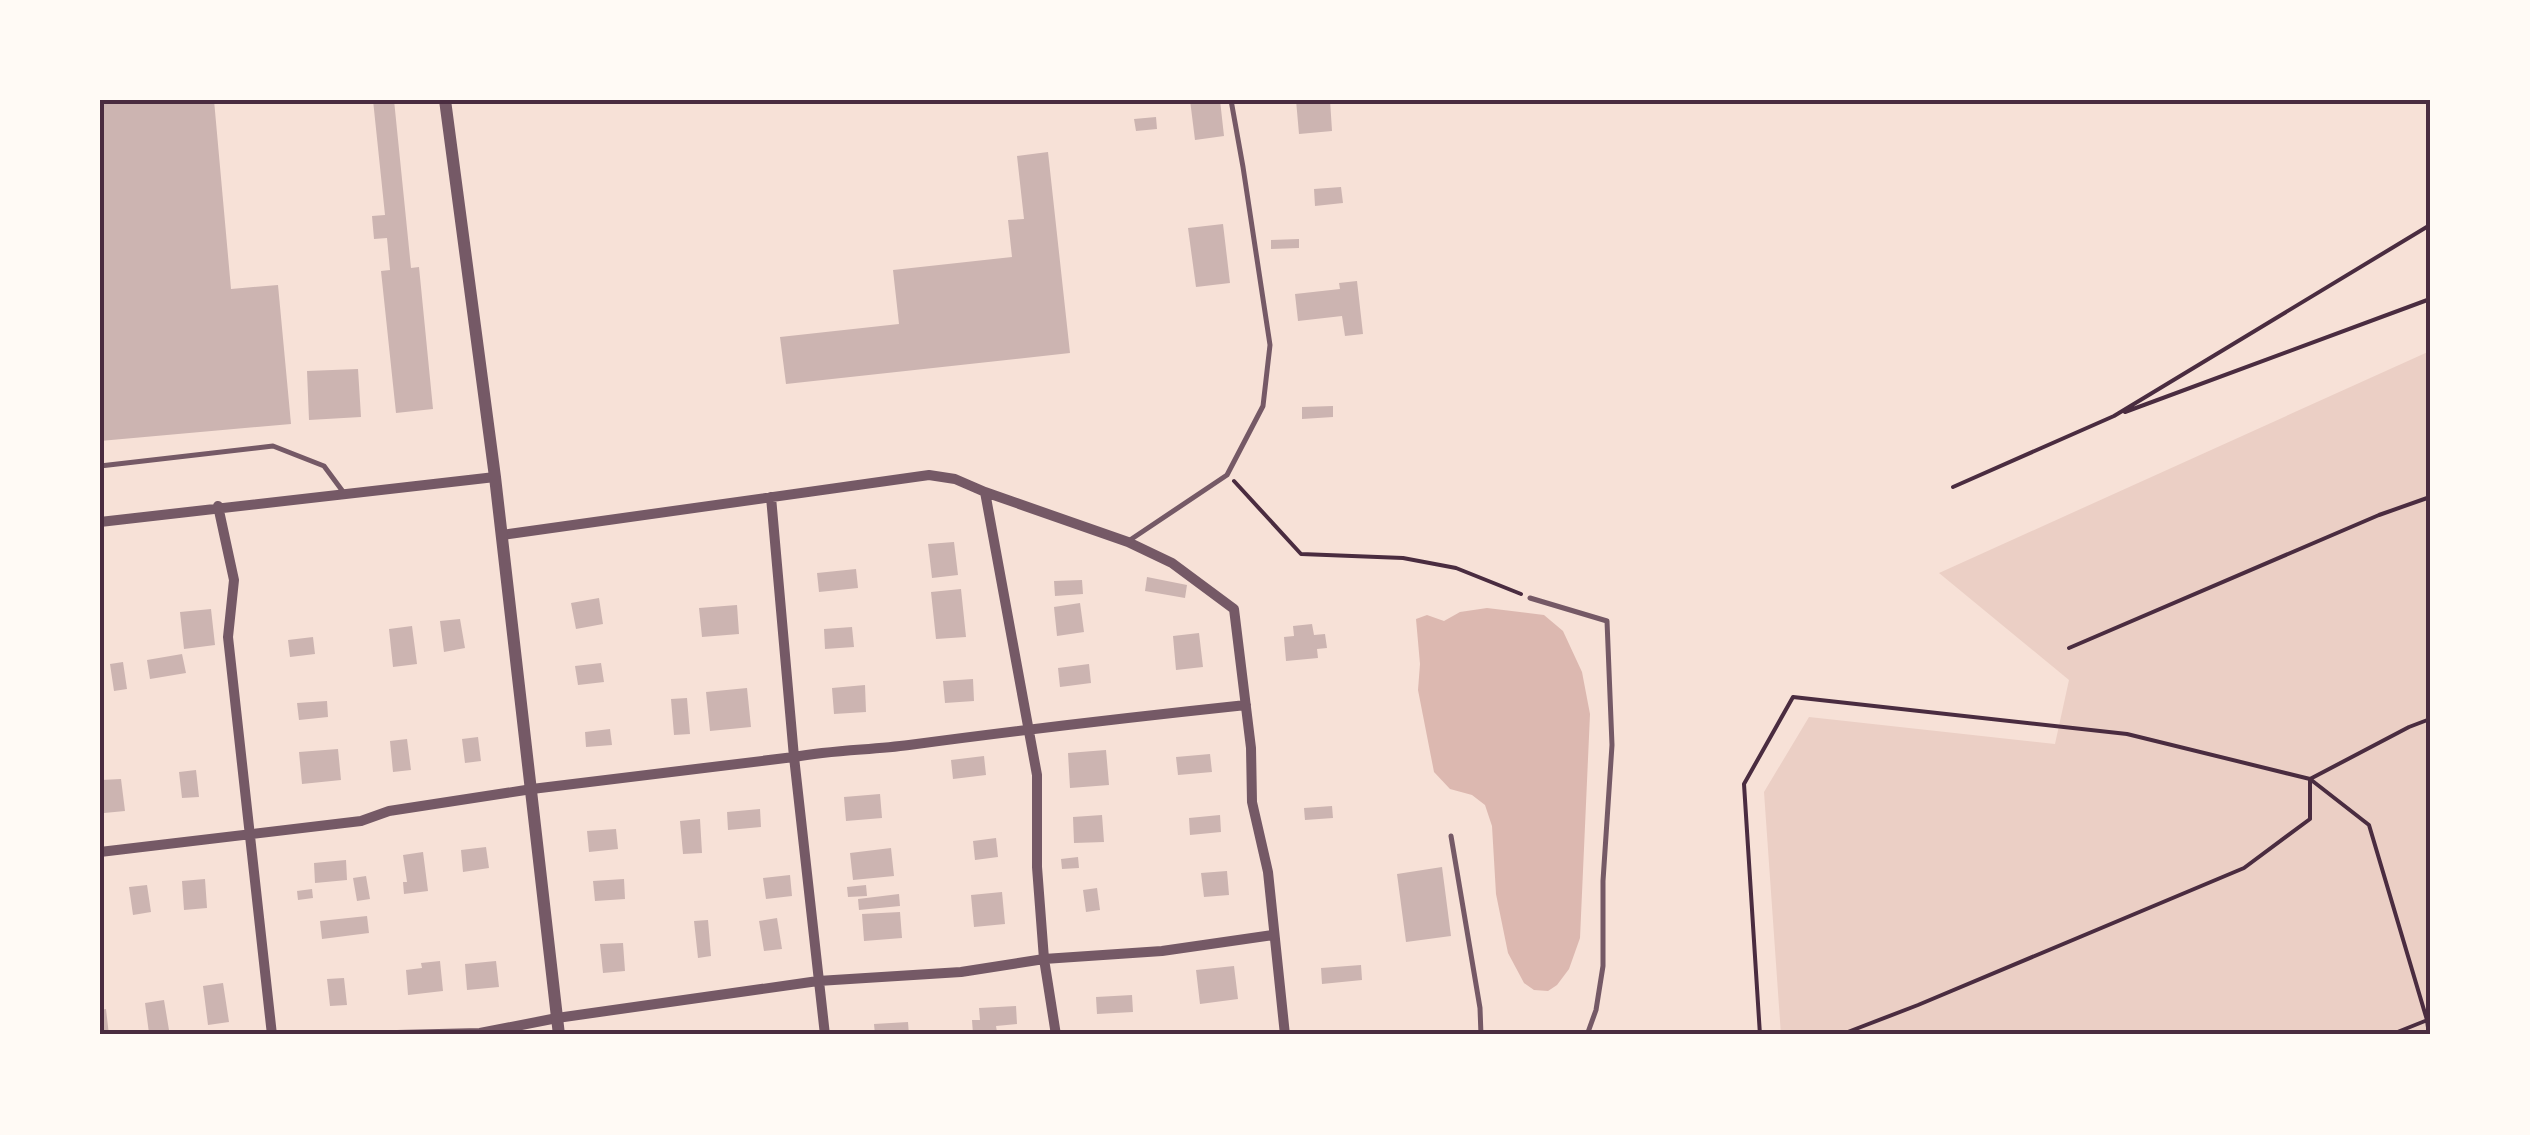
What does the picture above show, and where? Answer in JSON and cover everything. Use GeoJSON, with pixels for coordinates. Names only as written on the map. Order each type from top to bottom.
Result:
{"type":"FeatureCollection","features":[{"type":"Feature","properties":{"kind":"street"},"geometry":{"type":"LineString","coordinates":[[445,100],[495,477],[559,1035]]}},
{"type":"Feature","properties":{"kind":"street"},"geometry":{"type":"LineString","coordinates":[[502,535],[929,475],[955,479],[1128,542],[1172,563],[1234,609],[1251,748],[1252,802],[1268,872],[1285,1035]]}},
{"type":"Feature","properties":{"kind":"street"},"geometry":{"type":"LineString","coordinates":[[100,522],[495,477]]}},
{"type":"Feature","properties":{"kind":"street"},"geometry":{"type":"LineString","coordinates":[[985,492],[1037,775],[1037,867],[1044,959],[1056,1035]]}},
{"type":"Feature","properties":{"kind":"street"},"geometry":{"type":"LineString","coordinates":[[771,497],[824,1035]]}},
{"type":"Feature","properties":{"kind":"street"},"geometry":{"type":"LineString","coordinates":[[218,506],[234,580],[228,636],[272,1035]]}},
{"type":"Feature","properties":{"kind":"street"},"geometry":{"type":"LineString","coordinates":[[100,852],[361,821],[389,811],[532,788],[831,750],[902,746],[1246,705]]}},
{"type":"Feature","properties":{"kind":"street"},"geometry":{"type":"LineString","coordinates":[[397,1035],[480,1033],[557,1018],[818,981],[961,972],[1044,959],[1162,951],[1273,935]]}},
{"type":"Feature","properties":{"kind":"lane"},"geometry":{"type":"LineString","coordinates":[[1128,542],[1228,475],[1263,406],[1270,345],[1230,100]]}},
{"type":"Feature","properties":{"kind":"lane"},"geometry":{"type":"LineString","coordinates":[[100,466],[273,446],[324,466],[346,494]]}},
{"type":"Feature","properties":{"kind":"lane"},"geometry":{"type":"LineString","coordinates":[[1530,598],[1607,621],[1612,745],[1604,880],[1604,966],[1596,1010],[1586,1035]]}},
{"type":"Feature","properties":{"kind":"lane"},"geometry":{"type":"LineString","coordinates":[[1451,836],[1482,1035]]}},
{"type":"Feature","properties":{"kind":"path"},"geometry":{"type":"LineString","coordinates":[[2114,416],[2430,225]]}},
{"type":"Feature","properties":{"kind":"path"},"geometry":{"type":"LineString","coordinates":[[1952,487],[2114,416],[2430,300]]}},
{"type":"Feature","properties":{"kind":"path"},"geometry":{"type":"LineString","coordinates":[[1228,475],[1301,554],[1403,558],[1456,568],[1530,598]]}},
{"type":"Feature","properties":{"kind":"path"},"geometry":{"type":"LineString","coordinates":[[2069,648],[2379,515],[2430,497]]}},
{"type":"Feature","properties":{"kind":"path"},"geometry":{"type":"LineString","coordinates":[[1760,1035],[1744,784],[1793,697],[2127,734],[2310,780],[2369,824],[2428,1020],[2429,1035]]}},
{"type":"Feature","properties":{"kind":"path"},"geometry":{"type":"LineString","coordinates":[[2310,780],[2408,727],[2430,720]]}},
{"type":"Feature","properties":{"kind":"path"},"geometry":{"type":"LineString","coordinates":[[1840,1035],[2244,868],[2310,819],[2310,780]]}},
{"type":"Feature","properties":{"kind":"path"},"geometry":{"type":"LineString","coordinates":[[2390,1035],[2428,1020]]}},
{"type":"Feature","properties":{"kind":"shaded area"},"geometry":{"type":"Polygon","coordinates":[[[2430,351],[2430,1035],[1781,1035],[1764,792],[1809,717],[2055,744],[2069,680],[1939,573],[2430,351]]]}},
{"type":"Feature","properties":{"kind":"shaded area"},"geometry":{"type":"Polygon","coordinates":[[[1487,608],[1544,615],[1563,631],[1582,672],[1590,714],[1580,938],[1569,969],[1548,991],[1534,990],[1524,983],[1508,953],[1496,894],[1492,826],[1485,805],[1472,795],[1450,789],[1434,772],[1418,690],[1416,619],[1427,615],[1444,621],[1460,612],[1487,608]]]}},
{"type":"Feature","properties":{"kind":"building"},"geometry":{"type":"Polygon","coordinates":[[[100,100],[214,100],[231,289],[278,285],[291,424],[100,441],[100,100]]]}},
{"type":"Feature","properties":{"kind":"building"},"geometry":{"type":"Polygon","coordinates":[[[373,100],[394,100],[411,268],[419,267],[433,409],[396,413],[381,271],[390,270],[387,238],[374,239],[372,216],[385,215],[373,100]]]}},
{"type":"Feature","properties":{"kind":"building"},"geometry":{"type":"Polygon","coordinates":[[[1190,100],[1220,100],[1224,136],[1195,140],[1190,100]]]}},
{"type":"Feature","properties":{"kind":"building"},"geometry":{"type":"Polygon","coordinates":[[[1296,100],[1330,100],[1332,131],[1299,134],[1296,100]]]}},
{"type":"Feature","properties":{"kind":"building"},"geometry":{"type":"Polygon","coordinates":[[[1156,117],[1157,129],[1136,131],[1134,119],[1156,117]]]}},
{"type":"Feature","properties":{"kind":"building"},"geometry":{"type":"Polygon","coordinates":[[[1048,152],[1070,353],[786,384],[780,337],[899,324],[893,270],[1012,257],[1008,220],[1024,219],[1017,156],[1048,152]]]}},
{"type":"Feature","properties":{"kind":"building"},"geometry":{"type":"Polygon","coordinates":[[[1341,187],[1343,203],[1315,206],[1314,189],[1341,187]]]}},
{"type":"Feature","properties":{"kind":"building"},"geometry":{"type":"Polygon","coordinates":[[[1223,224],[1230,283],[1196,287],[1188,228],[1223,224]]]}},
{"type":"Feature","properties":{"kind":"building"},"geometry":{"type":"Polygon","coordinates":[[[1299,239],[1299,248],[1271,249],[1271,240],[1299,239]]]}},
{"type":"Feature","properties":{"kind":"building"},"geometry":{"type":"Polygon","coordinates":[[[1357,281],[1363,334],[1345,336],[1342,316],[1298,321],[1295,294],[1340,289],[1339,283],[1357,281]]]}},
{"type":"Feature","properties":{"kind":"building"},"geometry":{"type":"Polygon","coordinates":[[[358,369],[361,417],[309,420],[307,371],[358,369]]]}},
{"type":"Feature","properties":{"kind":"building"},"geometry":{"type":"Polygon","coordinates":[[[1333,406],[1333,417],[1302,419],[1302,407],[1333,406]]]}},
{"type":"Feature","properties":{"kind":"building"},"geometry":{"type":"Polygon","coordinates":[[[954,542],[958,575],[932,578],[928,544],[954,542]]]}},
{"type":"Feature","properties":{"kind":"building"},"geometry":{"type":"Polygon","coordinates":[[[856,569],[858,588],[819,592],[817,573],[856,569]]]}},
{"type":"Feature","properties":{"kind":"building"},"geometry":{"type":"Polygon","coordinates":[[[1147,577],[1187,585],[1185,598],[1145,591],[1147,577]]]}},
{"type":"Feature","properties":{"kind":"building"},"geometry":{"type":"Polygon","coordinates":[[[1082,580],[1083,594],[1055,596],[1054,581],[1082,580]]]}},
{"type":"Feature","properties":{"kind":"building"},"geometry":{"type":"Polygon","coordinates":[[[961,589],[966,637],[936,639],[931,592],[961,589]]]}},
{"type":"Feature","properties":{"kind":"building"},"geometry":{"type":"Polygon","coordinates":[[[599,598],[603,624],[576,629],[571,603],[599,598]]]}},
{"type":"Feature","properties":{"kind":"building"},"geometry":{"type":"Polygon","coordinates":[[[1080,603],[1084,632],[1057,636],[1054,607],[1080,603]]]}},
{"type":"Feature","properties":{"kind":"building"},"geometry":{"type":"Polygon","coordinates":[[[737,605],[739,634],[702,637],[699,608],[737,605]]]}},
{"type":"Feature","properties":{"kind":"building"},"geometry":{"type":"Polygon","coordinates":[[[211,609],[215,645],[184,649],[180,612],[211,609]]]}},
{"type":"Feature","properties":{"kind":"building"},"geometry":{"type":"Polygon","coordinates":[[[460,619],[465,648],[444,652],[440,621],[460,619]]]}},
{"type":"Feature","properties":{"kind":"building"},"geometry":{"type":"Polygon","coordinates":[[[1312,624],[1314,635],[1325,634],[1327,648],[1317,649],[1318,658],[1286,661],[1284,637],[1294,636],[1293,626],[1312,624]]]}},
{"type":"Feature","properties":{"kind":"building"},"geometry":{"type":"Polygon","coordinates":[[[412,626],[417,664],[393,667],[389,629],[412,626]]]}},
{"type":"Feature","properties":{"kind":"building"},"geometry":{"type":"Polygon","coordinates":[[[852,627],[854,647],[825,649],[824,629],[852,627]]]}},
{"type":"Feature","properties":{"kind":"building"},"geometry":{"type":"Polygon","coordinates":[[[1199,633],[1203,667],[1176,670],[1173,636],[1199,633]]]}},
{"type":"Feature","properties":{"kind":"building"},"geometry":{"type":"Polygon","coordinates":[[[313,637],[315,654],[290,657],[288,640],[313,637]]]}},
{"type":"Feature","properties":{"kind":"building"},"geometry":{"type":"Polygon","coordinates":[[[182,654],[186,673],[150,679],[147,660],[182,654]]]}},
{"type":"Feature","properties":{"kind":"building"},"geometry":{"type":"Polygon","coordinates":[[[123,662],[127,689],[114,691],[110,664],[123,662]]]}},
{"type":"Feature","properties":{"kind":"building"},"geometry":{"type":"Polygon","coordinates":[[[601,663],[604,682],[578,685],[575,666],[601,663]]]}},
{"type":"Feature","properties":{"kind":"building"},"geometry":{"type":"Polygon","coordinates":[[[1089,664],[1091,683],[1060,687],[1058,668],[1089,664]]]}},
{"type":"Feature","properties":{"kind":"building"},"geometry":{"type":"Polygon","coordinates":[[[973,679],[974,701],[945,703],[943,681],[973,679]]]}},
{"type":"Feature","properties":{"kind":"building"},"geometry":{"type":"Polygon","coordinates":[[[865,685],[866,712],[834,714],[832,688],[865,685]]]}},
{"type":"Feature","properties":{"kind":"building"},"geometry":{"type":"Polygon","coordinates":[[[747,688],[751,727],[710,731],[706,692],[747,688]]]}},
{"type":"Feature","properties":{"kind":"building"},"geometry":{"type":"Polygon","coordinates":[[[687,698],[690,734],[674,735],[671,699],[687,698]]]}},
{"type":"Feature","properties":{"kind":"building"},"geometry":{"type":"Polygon","coordinates":[[[327,701],[328,717],[299,720],[297,703],[327,701]]]}},
{"type":"Feature","properties":{"kind":"building"},"geometry":{"type":"Polygon","coordinates":[[[610,729],[612,745],[586,747],[585,732],[610,729]]]}},
{"type":"Feature","properties":{"kind":"building"},"geometry":{"type":"Polygon","coordinates":[[[478,737],[481,761],[465,763],[462,739],[478,737]]]}},
{"type":"Feature","properties":{"kind":"building"},"geometry":{"type":"Polygon","coordinates":[[[407,739],[411,770],[393,772],[390,741],[407,739]]]}},
{"type":"Feature","properties":{"kind":"building"},"geometry":{"type":"Polygon","coordinates":[[[338,749],[341,780],[302,784],[299,752],[338,749]]]}},
{"type":"Feature","properties":{"kind":"building"},"geometry":{"type":"Polygon","coordinates":[[[1106,750],[1109,785],[1070,788],[1068,753],[1106,750]]]}},
{"type":"Feature","properties":{"kind":"building"},"geometry":{"type":"Polygon","coordinates":[[[1210,754],[1212,772],[1178,775],[1176,757],[1210,754]]]}},
{"type":"Feature","properties":{"kind":"building"},"geometry":{"type":"Polygon","coordinates":[[[984,756],[986,775],[953,779],[951,760],[984,756]]]}},
{"type":"Feature","properties":{"kind":"building"},"geometry":{"type":"Polygon","coordinates":[[[196,770],[199,797],[182,798],[179,772],[196,770]]]}},
{"type":"Feature","properties":{"kind":"building"},"geometry":{"type":"Polygon","coordinates":[[[121,779],[125,811],[104,813],[101,780],[121,779]]]}},
{"type":"Feature","properties":{"kind":"building"},"geometry":{"type":"Polygon","coordinates":[[[880,794],[882,818],[846,821],[844,797],[880,794]]]}},
{"type":"Feature","properties":{"kind":"building"},"geometry":{"type":"Polygon","coordinates":[[[1332,806],[1333,818],[1305,820],[1304,808],[1332,806]]]}},
{"type":"Feature","properties":{"kind":"building"},"geometry":{"type":"Polygon","coordinates":[[[760,809],[761,827],[728,830],[727,812],[760,809]]]}},
{"type":"Feature","properties":{"kind":"building"},"geometry":{"type":"Polygon","coordinates":[[[1102,815],[1104,842],[1074,843],[1073,817],[1102,815]]]}},
{"type":"Feature","properties":{"kind":"building"},"geometry":{"type":"Polygon","coordinates":[[[1220,815],[1221,832],[1190,835],[1189,818],[1220,815]]]}},
{"type":"Feature","properties":{"kind":"building"},"geometry":{"type":"Polygon","coordinates":[[[700,819],[702,853],[683,854],[680,821],[700,819]]]}},
{"type":"Feature","properties":{"kind":"building"},"geometry":{"type":"Polygon","coordinates":[[[616,829],[618,849],[589,852],[587,831],[616,829]]]}},
{"type":"Feature","properties":{"kind":"building"},"geometry":{"type":"Polygon","coordinates":[[[996,838],[998,857],[975,860],[973,841],[996,838]]]}},
{"type":"Feature","properties":{"kind":"building"},"geometry":{"type":"Polygon","coordinates":[[[486,847],[489,868],[463,872],[461,850],[486,847]]]}},
{"type":"Feature","properties":{"kind":"building"},"geometry":{"type":"Polygon","coordinates":[[[891,848],[894,876],[853,880],[850,853],[891,848]]]}},
{"type":"Feature","properties":{"kind":"building"},"geometry":{"type":"Polygon","coordinates":[[[423,852],[428,891],[404,894],[403,882],[407,882],[403,855],[423,852]]]}},
{"type":"Feature","properties":{"kind":"building"},"geometry":{"type":"Polygon","coordinates":[[[1078,857],[1079,868],[1062,869],[1061,859],[1078,857]]]}},
{"type":"Feature","properties":{"kind":"building"},"geometry":{"type":"Polygon","coordinates":[[[346,860],[347,880],[315,883],[314,863],[346,860]]]}},
{"type":"Feature","properties":{"kind":"building"},"geometry":{"type":"Polygon","coordinates":[[[1442,867],[1451,936],[1406,942],[1397,874],[1442,867]]]}},
{"type":"Feature","properties":{"kind":"building"},"geometry":{"type":"Polygon","coordinates":[[[1227,871],[1229,895],[1204,897],[1201,873],[1227,871]]]}},
{"type":"Feature","properties":{"kind":"building"},"geometry":{"type":"Polygon","coordinates":[[[790,875],[792,896],[766,899],[763,878],[790,875]]]}},
{"type":"Feature","properties":{"kind":"building"},"geometry":{"type":"Polygon","coordinates":[[[366,876],[370,899],[357,901],[353,878],[366,876]]]}},
{"type":"Feature","properties":{"kind":"building"},"geometry":{"type":"Polygon","coordinates":[[[205,879],[207,908],[184,910],[182,881],[205,879]]]}},
{"type":"Feature","properties":{"kind":"building"},"geometry":{"type":"Polygon","coordinates":[[[624,879],[625,899],[595,901],[593,881],[624,879]]]}},
{"type":"Feature","properties":{"kind":"building"},"geometry":{"type":"Polygon","coordinates":[[[147,885],[151,912],[133,915],[129,887],[147,885]]]}},
{"type":"Feature","properties":{"kind":"building"},"geometry":{"type":"Polygon","coordinates":[[[866,885],[867,896],[848,897],[847,887],[866,885]]]}},
{"type":"Feature","properties":{"kind":"building"},"geometry":{"type":"Polygon","coordinates":[[[1097,888],[1100,910],[1086,912],[1083,890],[1097,888]]]}},
{"type":"Feature","properties":{"kind":"building"},"geometry":{"type":"Polygon","coordinates":[[[312,889],[313,898],[298,900],[297,891],[312,889]]]}},
{"type":"Feature","properties":{"kind":"building"},"geometry":{"type":"Polygon","coordinates":[[[1002,892],[1005,924],[974,927],[971,895],[1002,892]]]}},
{"type":"Feature","properties":{"kind":"building"},"geometry":{"type":"Polygon","coordinates":[[[899,894],[900,906],[859,910],[858,899],[899,894]]]}},
{"type":"Feature","properties":{"kind":"building"},"geometry":{"type":"Polygon","coordinates":[[[900,912],[902,938],[864,941],[862,914],[900,912]]]}},
{"type":"Feature","properties":{"kind":"building"},"geometry":{"type":"Polygon","coordinates":[[[367,916],[369,933],[322,939],[320,921],[367,916]]]}},
{"type":"Feature","properties":{"kind":"building"},"geometry":{"type":"Polygon","coordinates":[[[777,918],[782,949],[764,951],[759,921],[777,918]]]}},
{"type":"Feature","properties":{"kind":"building"},"geometry":{"type":"Polygon","coordinates":[[[708,920],[711,956],[698,958],[694,921],[708,920]]]}},
{"type":"Feature","properties":{"kind":"building"},"geometry":{"type":"Polygon","coordinates":[[[623,943],[625,971],[603,973],[600,944],[623,943]]]}},
{"type":"Feature","properties":{"kind":"building"},"geometry":{"type":"Polygon","coordinates":[[[440,961],[443,991],[408,995],[406,970],[440,961]]]}},
{"type":"Feature","properties":{"kind":"building"},"geometry":{"type":"Polygon","coordinates":[[[496,961],[499,987],[467,990],[465,964],[496,961]]]}},
{"type":"Feature","properties":{"kind":"building"},"geometry":{"type":"Polygon","coordinates":[[[1361,965],[1362,980],[1322,984],[1321,968],[1361,965]]]}},
{"type":"Feature","properties":{"kind":"building"},"geometry":{"type":"Polygon","coordinates":[[[1234,966],[1238,999],[1200,1004],[1196,970],[1234,966]]]}},
{"type":"Feature","properties":{"kind":"building"},"geometry":{"type":"Polygon","coordinates":[[[344,978],[347,1005],[330,1006],[327,979],[344,978]]]}},
{"type":"Feature","properties":{"kind":"building"},"geometry":{"type":"Polygon","coordinates":[[[223,983],[229,1022],[208,1025],[203,986],[223,983]]]}},
{"type":"Feature","properties":{"kind":"building"},"geometry":{"type":"Polygon","coordinates":[[[1132,995],[1133,1012],[1097,1014],[1096,997],[1132,995]]]}},
{"type":"Feature","properties":{"kind":"building"},"geometry":{"type":"Polygon","coordinates":[[[164,1000],[169,1030],[149,1033],[145,1003],[164,1000]]]}},
{"type":"Feature","properties":{"kind":"building"},"geometry":{"type":"Polygon","coordinates":[[[1016,1006],[1017,1024],[996,1026],[997,1032],[973,1034],[972,1020],[980,1020],[979,1008],[1016,1006]]]}},
{"type":"Feature","properties":{"kind":"building"},"geometry":{"type":"Polygon","coordinates":[[[106,1009],[109,1035],[100,1035],[100,1010],[106,1009]]]}},
{"type":"Feature","properties":{"kind":"building"},"geometry":{"type":"Polygon","coordinates":[[[908,1022],[909,1035],[875,1035],[874,1024],[908,1022]]]}}]}
